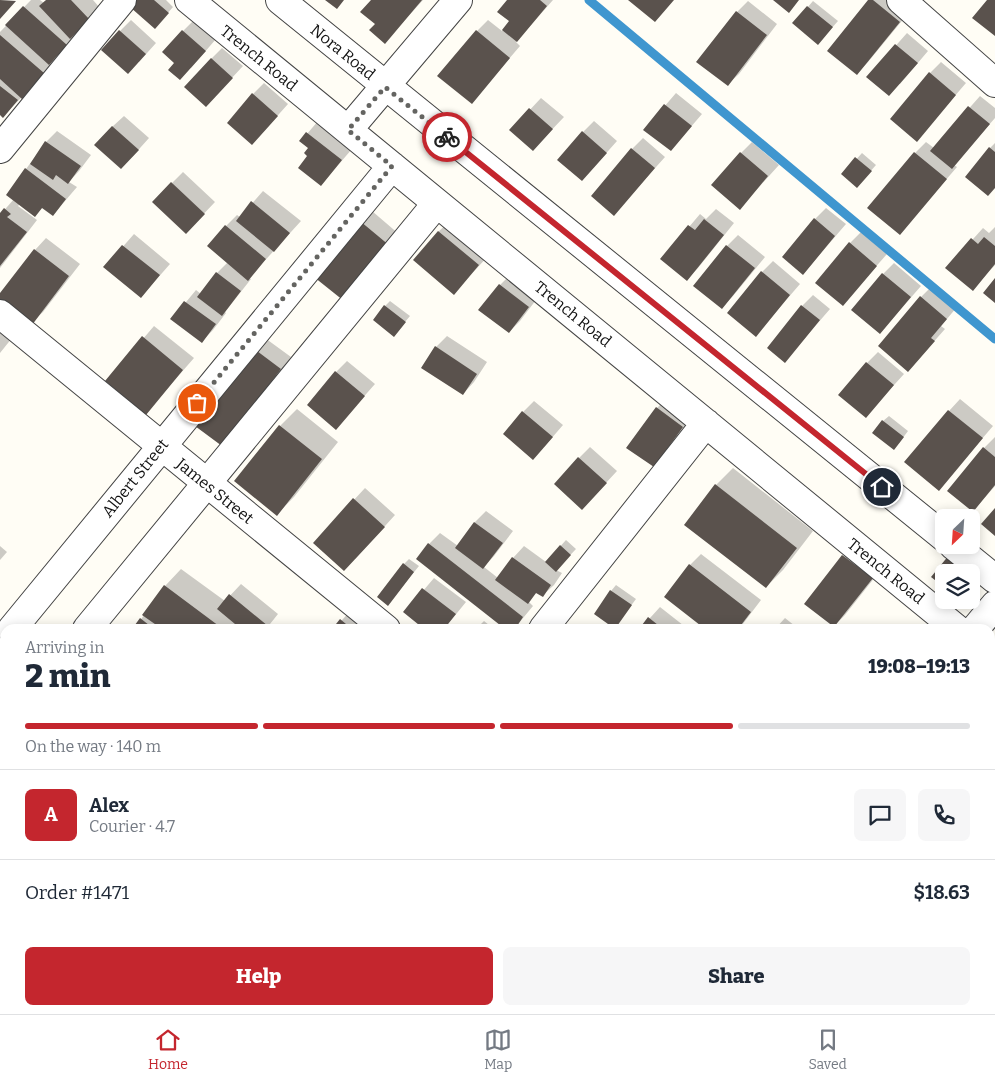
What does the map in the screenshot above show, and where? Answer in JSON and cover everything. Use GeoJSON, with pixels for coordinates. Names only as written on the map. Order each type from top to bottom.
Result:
{"type":"FeatureCollection","features":[{"type":"Feature","properties":{"kind":"street"},"geometry":{"type":"LineString","coordinates":[[0,149],[122,0]]}},
{"type":"Feature","properties":{"kind":"street","name":"Trench Road"},"geometry":{"type":"LineString","coordinates":[[189,0],[951,624]]}},
{"type":"Feature","properties":{"kind":"street","name":"Nora Road"},"geometry":{"type":"LineString","coordinates":[[280,0],[385,87],[935,530]]}},
{"type":"Feature","properties":{"kind":"street"},"geometry":{"type":"LineString","coordinates":[[348,130],[458,0]]}},
{"type":"Feature","properties":{"kind":"street"},"geometry":{"type":"LineString","coordinates":[[901,0],[995,83]]}},
{"type":"Feature","properties":{"kind":"street","name":"Albert Street"},"geometry":{"type":"LineString","coordinates":[[16,624],[392,166]]}},
{"type":"Feature","properties":{"kind":"street"},"geometry":{"type":"LineString","coordinates":[[91,624],[437,203]]}},
{"type":"Feature","properties":{"kind":"street","name":"James Street"},"geometry":{"type":"LineString","coordinates":[[0,314],[380,624]]}},
{"type":"Feature","properties":{"kind":"street"},"geometry":{"type":"LineString","coordinates":[[547,624],[706,424]]}},
{"type":"Feature","properties":{"kind":"street"},"geometry":{"type":"LineString","coordinates":[[964,554],[995,579]]}},
{"type":"Feature","properties":{"kind":"street"},"geometry":{"type":"LineString","coordinates":[[979,624],[995,605]]}},
{"type":"Feature","properties":{"kind":"building"},"geometry":{"type":"Polygon","coordinates":[[[0,0],[16,1],[0,19],[0,0]]]}},
{"type":"Feature","properties":{"kind":"building"},"geometry":{"type":"Polygon","coordinates":[[[46,0],[71,0],[90,20],[70,39],[39,6],[46,0]]]}},
{"type":"Feature","properties":{"kind":"building"},"geometry":{"type":"Polygon","coordinates":[[[137,0],[154,0],[169,13],[155,29],[130,7],[137,0]]]}},
{"type":"Feature","properties":{"kind":"building"},"geometry":{"type":"Polygon","coordinates":[[[325,0],[344,0],[337,9],[325,0]]]}},
{"type":"Feature","properties":{"kind":"building"},"geometry":{"type":"Polygon","coordinates":[[[371,0],[422,0],[385,44],[369,30],[375,24],[360,12],[371,0]]]}},
{"type":"Feature","properties":{"kind":"building"},"geometry":{"type":"Polygon","coordinates":[[[507,0],[540,0],[547,6],[517,42],[502,30],[509,21],[497,12],[507,0]]]}},
{"type":"Feature","properties":{"kind":"building"},"geometry":{"type":"Polygon","coordinates":[[[628,0],[674,0],[655,22],[628,0]]]}},
{"type":"Feature","properties":{"kind":"building"},"geometry":{"type":"Polygon","coordinates":[[[773,0],[799,0],[789,13],[773,0]]]}},
{"type":"Feature","properties":{"kind":"building"},"geometry":{"type":"Polygon","coordinates":[[[868,0],[873,0],[900,22],[857,75],[827,51],[868,0]]]}},
{"type":"Feature","properties":{"kind":"building"},"geometry":{"type":"Polygon","coordinates":[[[987,0],[995,0],[995,36],[972,18],[987,0]]]}},
{"type":"Feature","properties":{"kind":"building"},"geometry":{"type":"Polygon","coordinates":[[[23,6],[67,45],[49,65],[5,25],[23,6]]]}},
{"type":"Feature","properties":{"kind":"building"},"geometry":{"type":"Polygon","coordinates":[[[807,6],[833,27],[818,45],[792,23],[807,6]]]}},
{"type":"Feature","properties":{"kind":"building"},"geometry":{"type":"Polygon","coordinates":[[[736,11],[767,35],[728,86],[696,62],[736,11]]]}},
{"type":"Feature","properties":{"kind":"building"},"geometry":{"type":"Polygon","coordinates":[[[119,30],[146,54],[128,74],[101,50],[119,30]]]}},
{"type":"Feature","properties":{"kind":"building"},"geometry":{"type":"Polygon","coordinates":[[[182,30],[206,51],[180,80],[168,70],[174,63],[162,52],[182,30]]]}},
{"type":"Feature","properties":{"kind":"building"},"geometry":{"type":"Polygon","coordinates":[[[476,30],[510,58],[472,104],[437,76],[476,30]]]}},
{"type":"Feature","properties":{"kind":"building"},"geometry":{"type":"Polygon","coordinates":[[[0,35],[44,73],[22,99],[0,79],[0,35]]]}},
{"type":"Feature","properties":{"kind":"building"},"geometry":{"type":"Polygon","coordinates":[[[895,44],[918,63],[889,96],[866,77],[895,44]]]}},
{"type":"Feature","properties":{"kind":"building"},"geometry":{"type":"Polygon","coordinates":[[[211,58],[233,78],[206,107],[184,87],[211,58]]]}},
{"type":"Feature","properties":{"kind":"building"},"geometry":{"type":"Polygon","coordinates":[[[929,72],[956,95],[917,142],[890,119],[929,72]]]}},
{"type":"Feature","properties":{"kind":"building"},"geometry":{"type":"Polygon","coordinates":[[[0,86],[18,100],[3,118],[0,115],[0,86]]]}},
{"type":"Feature","properties":{"kind":"building"},"geometry":{"type":"Polygon","coordinates":[[[252,93],[278,116],[252,145],[227,123],[252,93]]]}},
{"type":"Feature","properties":{"kind":"building"},"geometry":{"type":"Polygon","coordinates":[[[664,104],[692,126],[671,151],[643,130],[664,104]]]}},
{"type":"Feature","properties":{"kind":"building"},"geometry":{"type":"Polygon","coordinates":[[[968,106],[990,124],[952,169],[930,151],[968,106]]]}},
{"type":"Feature","properties":{"kind":"building"},"geometry":{"type":"Polygon","coordinates":[[[529,108],[553,129],[533,151],[509,130],[529,108]]]}},
{"type":"Feature","properties":{"kind":"building"},"geometry":{"type":"Polygon","coordinates":[[[112,126],[139,150],[121,169],[94,145],[112,126]]]}},
{"type":"Feature","properties":{"kind":"building"},"geometry":{"type":"Polygon","coordinates":[[[582,131],[607,153],[582,181],[557,160],[582,131]]]}},
{"type":"Feature","properties":{"kind":"building"},"geometry":{"type":"Polygon","coordinates":[[[306,132],[342,160],[321,186],[298,168],[307,156],[304,153],[308,148],[299,141],[306,132]]]}},
{"type":"Feature","properties":{"kind":"building"},"geometry":{"type":"Polygon","coordinates":[[[45,141],[81,166],[68,184],[56,175],[53,180],[30,164],[45,141]]]}},
{"type":"Feature","properties":{"kind":"building"},"geometry":{"type":"Polygon","coordinates":[[[989,147],[995,152],[995,188],[988,196],[965,177],[989,147]]]}},
{"type":"Feature","properties":{"kind":"building"},"geometry":{"type":"Polygon","coordinates":[[[631,148],[655,168],[614,216],[591,196],[631,148]]]}},
{"type":"Feature","properties":{"kind":"building"},"geometry":{"type":"Polygon","coordinates":[[[740,152],[768,176],[740,210],[711,185],[740,152]]]}},
{"type":"Feature","properties":{"kind":"building"},"geometry":{"type":"Polygon","coordinates":[[[914,152],[947,179],[900,235],[867,208],[914,152]]]}},
{"type":"Feature","properties":{"kind":"building"},"geometry":{"type":"Polygon","coordinates":[[[855,157],[872,171],[857,188],[841,174],[855,157]]]}},
{"type":"Feature","properties":{"kind":"building"},"geometry":{"type":"Polygon","coordinates":[[[25,168],[66,199],[53,216],[42,208],[35,217],[6,195],[25,168]]]}},
{"type":"Feature","properties":{"kind":"building"},"geometry":{"type":"Polygon","coordinates":[[[171,182],[205,214],[186,234],[152,202],[171,182]]]}},
{"type":"Feature","properties":{"kind":"building"},"geometry":{"type":"Polygon","coordinates":[[[251,201],[290,233],[274,252],[236,221],[251,201]]]}},
{"type":"Feature","properties":{"kind":"building"},"geometry":{"type":"Polygon","coordinates":[[[4,208],[11,214],[7,217],[27,232],[0,266],[0,213],[4,208]]]}},
{"type":"Feature","properties":{"kind":"building"},"geometry":{"type":"Polygon","coordinates":[[[814,218],[835,236],[803,275],[782,257],[814,218]]]}},
{"type":"Feature","properties":{"kind":"building"},"geometry":{"type":"Polygon","coordinates":[[[704,219],[724,235],[687,281],[660,259],[688,225],[695,230],[704,219]]]}},
{"type":"Feature","properties":{"kind":"building"},"geometry":{"type":"Polygon","coordinates":[[[360,221],[390,246],[344,301],[314,277],[360,221]]]}},
{"type":"Feature","properties":{"kind":"building"},"geometry":{"type":"Polygon","coordinates":[[[225,225],[266,259],[248,281],[207,246],[225,225]]]}},
{"type":"Feature","properties":{"kind":"building"},"geometry":{"type":"Polygon","coordinates":[[[438,231],[479,265],[454,295],[413,260],[438,231]]]}},
{"type":"Feature","properties":{"kind":"building"},"geometry":{"type":"Polygon","coordinates":[[[984,237],[995,246],[995,264],[973,291],[945,268],[971,238],[978,244],[984,237]]]}},
{"type":"Feature","properties":{"kind":"building"},"geometry":{"type":"Polygon","coordinates":[[[849,242],[877,266],[843,306],[815,283],[849,242]]]}},
{"type":"Feature","properties":{"kind":"building"},"geometry":{"type":"Polygon","coordinates":[[[122,245],[160,275],[141,298],[103,267],[122,245]]]}},
{"type":"Feature","properties":{"kind":"building"},"geometry":{"type":"Polygon","coordinates":[[[726,245],[755,268],[722,309],[693,286],[726,245]]]}},
{"type":"Feature","properties":{"kind":"building"},"geometry":{"type":"Polygon","coordinates":[[[34,249],[69,276],[32,325],[0,301],[0,293],[34,249]]]}},
{"type":"Feature","properties":{"kind":"building"},"geometry":{"type":"Polygon","coordinates":[[[761,271],[790,295],[756,337],[727,313],[761,271]]]}},
{"type":"Feature","properties":{"kind":"building"},"geometry":{"type":"Polygon","coordinates":[[[216,272],[241,291],[222,316],[197,297],[216,272]]]}},
{"type":"Feature","properties":{"kind":"building"},"geometry":{"type":"Polygon","coordinates":[[[882,273],[911,297],[880,334],[851,310],[882,273]]]}},
{"type":"Feature","properties":{"kind":"building"},"geometry":{"type":"Polygon","coordinates":[[[995,278],[995,303],[983,293],[995,278]]]}},
{"type":"Feature","properties":{"kind":"building"},"geometry":{"type":"Polygon","coordinates":[[[499,284],[529,307],[509,333],[478,310],[499,284]]]}},
{"type":"Feature","properties":{"kind":"building"},"geometry":{"type":"Polygon","coordinates":[[[920,296],[947,319],[931,338],[935,341],[908,372],[878,346],[920,296]]]}},
{"type":"Feature","properties":{"kind":"building"},"geometry":{"type":"Polygon","coordinates":[[[184,301],[216,324],[202,343],[170,319],[184,301]]]}},
{"type":"Feature","properties":{"kind":"building"},"geometry":{"type":"Polygon","coordinates":[[[384,305],[406,322],[394,337],[373,320],[384,305]]]}},
{"type":"Feature","properties":{"kind":"building"},"geometry":{"type":"Polygon","coordinates":[[[801,305],[820,320],[785,363],[767,348],[801,305]]]}},
{"type":"Feature","properties":{"kind":"building"},"geometry":{"type":"Polygon","coordinates":[[[142,336],[183,370],[146,415],[105,381],[142,336]]]}},
{"type":"Feature","properties":{"kind":"building"},"geometry":{"type":"Polygon","coordinates":[[[435,346],[477,374],[463,395],[421,368],[435,346]]]}},
{"type":"Feature","properties":{"kind":"building"},"geometry":{"type":"Polygon","coordinates":[[[253,348],[281,369],[222,446],[195,426],[253,348]]]}},
{"type":"Feature","properties":{"kind":"building"},"geometry":{"type":"Polygon","coordinates":[[[866,362],[894,385],[866,418],[838,395],[866,362]]]}},
{"type":"Feature","properties":{"kind":"building"},"geometry":{"type":"Polygon","coordinates":[[[335,371],[365,396],[336,430],[307,405],[335,371]]]}},
{"type":"Feature","properties":{"kind":"building"},"geometry":{"type":"Polygon","coordinates":[[[656,407],[683,427],[654,467],[626,448],[656,407]]]}},
{"type":"Feature","properties":{"kind":"building"},"geometry":{"type":"Polygon","coordinates":[[[948,410],[983,438],[939,491],[904,462],[948,410]]]}},
{"type":"Feature","properties":{"kind":"building"},"geometry":{"type":"Polygon","coordinates":[[[522,411],[553,437],[533,460],[503,434],[522,411]]]}},
{"type":"Feature","properties":{"kind":"building"},"geometry":{"type":"Polygon","coordinates":[[[882,420],[904,437],[894,450],[872,433],[882,420]]]}},
{"type":"Feature","properties":{"kind":"building"},"geometry":{"type":"Polygon","coordinates":[[[279,425],[322,459],[277,516],[234,481],[279,425]]]}},
{"type":"Feature","properties":{"kind":"building"},"geometry":{"type":"Polygon","coordinates":[[[983,447],[995,457],[995,485],[975,509],[969,509],[947,491],[983,447]]]}},
{"type":"Feature","properties":{"kind":"building"},"geometry":{"type":"Polygon","coordinates":[[[578,457],[607,483],[582,510],[554,484],[578,457]]]}},
{"type":"Feature","properties":{"kind":"building"},"geometry":{"type":"Polygon","coordinates":[[[715,484],[797,548],[766,588],[684,525],[715,484]]]}},
{"type":"Feature","properties":{"kind":"building"},"geometry":{"type":"Polygon","coordinates":[[[353,498],[385,527],[344,571],[313,543],[353,498]]]}},
{"type":"Feature","properties":{"kind":"building"},"geometry":{"type":"Polygon","coordinates":[[[995,508],[995,536],[981,524],[995,508]]]}},
{"type":"Feature","properties":{"kind":"building"},"geometry":{"type":"Polygon","coordinates":[[[474,522],[503,543],[483,569],[455,548],[474,522]]]}},
{"type":"Feature","properties":{"kind":"building"},"geometry":{"type":"Polygon","coordinates":[[[428,543],[523,617],[518,624],[499,624],[416,559],[428,543]]]}},
{"type":"Feature","properties":{"kind":"building"},"geometry":{"type":"Polygon","coordinates":[[[560,545],[571,555],[556,572],[545,562],[560,545]]]}},
{"type":"Feature","properties":{"kind":"building"},"geometry":{"type":"Polygon","coordinates":[[[950,554],[960,554],[973,564],[942,564],[950,554]]]}},
{"type":"Feature","properties":{"kind":"building"},"geometry":{"type":"Polygon","coordinates":[[[842,555],[873,578],[836,624],[830,624],[804,604],[842,555]]]}},
{"type":"Feature","properties":{"kind":"building"},"geometry":{"type":"Polygon","coordinates":[[[512,557],[551,585],[543,597],[536,593],[528,604],[495,580],[512,557]]]}},
{"type":"Feature","properties":{"kind":"building"},"geometry":{"type":"Polygon","coordinates":[[[403,563],[414,572],[388,606],[377,597],[403,563]]]}},
{"type":"Feature","properties":{"kind":"building"},"geometry":{"type":"Polygon","coordinates":[[[689,564],[751,612],[742,624],[699,624],[664,597],[689,564]]]}},
{"type":"Feature","properties":{"kind":"building"},"geometry":{"type":"Polygon","coordinates":[[[980,570],[985,574],[980,580],[980,570]]]}},
{"type":"Feature","properties":{"kind":"building"},"geometry":{"type":"Polygon","coordinates":[[[935,572],[935,580],[931,577],[935,572]]]}},
{"type":"Feature","properties":{"kind":"building"},"geometry":{"type":"Polygon","coordinates":[[[164,585],[216,624],[155,624],[142,615],[164,585]]]}},
{"type":"Feature","properties":{"kind":"building"},"geometry":{"type":"Polygon","coordinates":[[[422,588],[456,614],[448,624],[418,624],[403,612],[422,588]]]}},
{"type":"Feature","properties":{"kind":"building"},"geometry":{"type":"Polygon","coordinates":[[[610,590],[632,605],[619,624],[608,624],[594,614],[610,590]]]}},
{"type":"Feature","properties":{"kind":"building"},"geometry":{"type":"Polygon","coordinates":[[[229,594],[266,624],[235,624],[217,609],[229,594]]]}},
{"type":"Feature","properties":{"kind":"building"},"geometry":{"type":"Polygon","coordinates":[[[648,617],[657,624],[643,624],[648,617]]]}},
{"type":"Feature","properties":{"kind":"building"},"geometry":{"type":"Polygon","coordinates":[[[140,618],[148,624],[136,624],[140,618]]]}},
{"type":"Feature","properties":{"kind":"building"},"geometry":{"type":"Polygon","coordinates":[[[340,619],[346,624],[336,624],[340,619]]]}},
{"type":"Feature","properties":{"kind":"waterway"},"geometry":{"type":"LineString","coordinates":[[589,0],[995,339]]}},
{"type":"Feature","properties":{"kind":"way so far"},"geometry":{"type":"LineString","coordinates":[[197,403],[392,166],[348,130],[385,87],[447,137]]}},
{"type":"Feature","properties":{"kind":"route"},"geometry":{"type":"LineString","coordinates":[[447,137],[882,487]]}}]}
